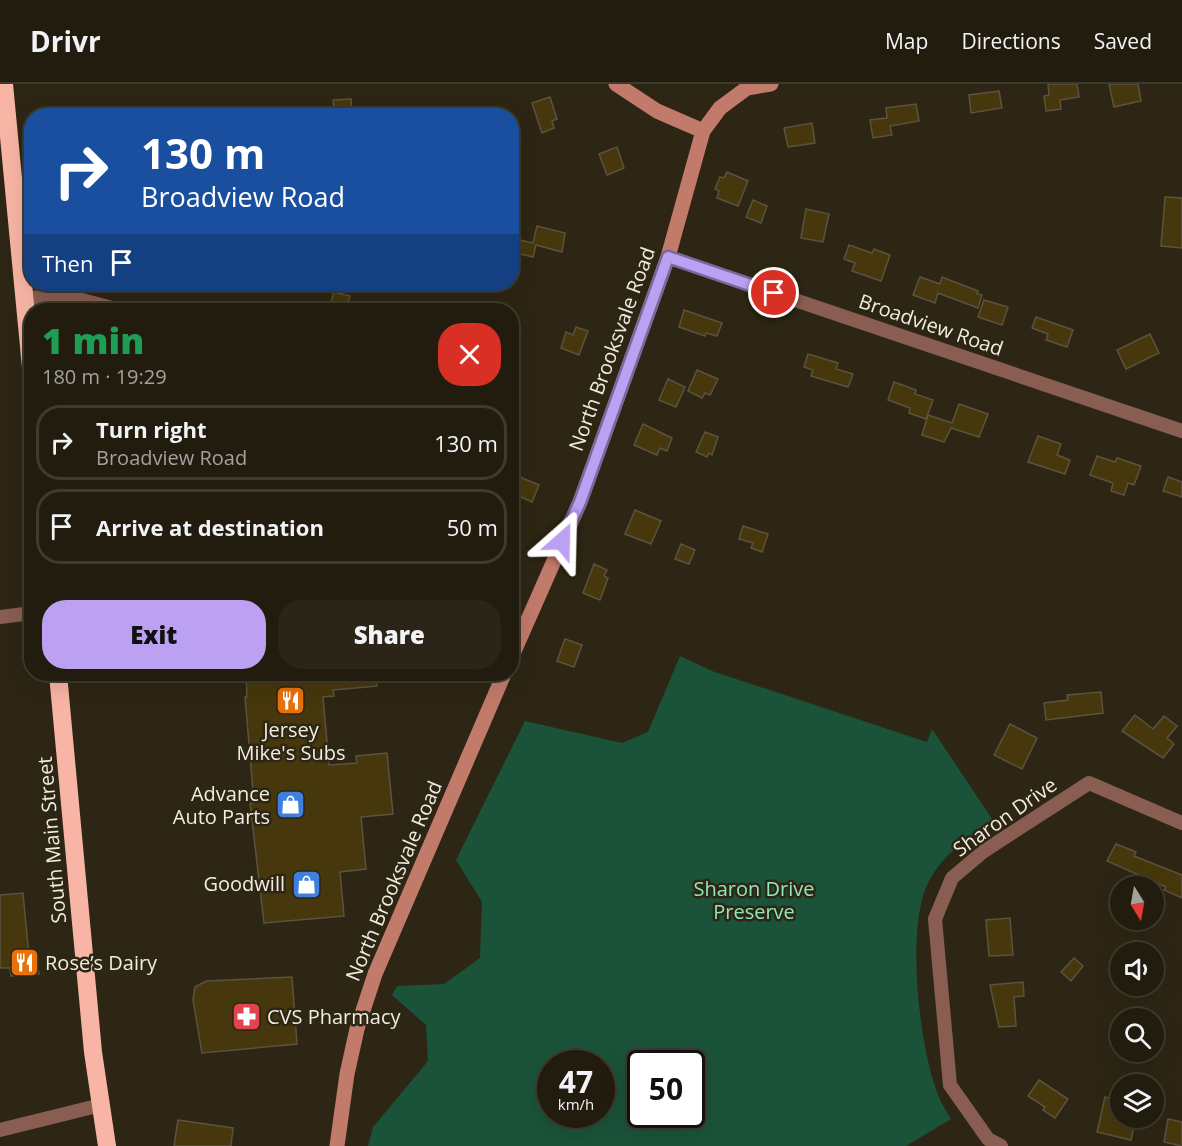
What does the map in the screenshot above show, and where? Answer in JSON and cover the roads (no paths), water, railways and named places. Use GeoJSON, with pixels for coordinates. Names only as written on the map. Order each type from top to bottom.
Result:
{"type":"FeatureCollection","features":[{"type":"Feature","properties":{"kind":"highway"},"geometry":{"type":"LineString","coordinates":[[4,84],[25,303]]}},
{"type":"Feature","properties":{"kind":"highway","name":"South Main Street"},"geometry":{"type":"LineString","coordinates":[[59,681],[92,1040],[107,1146]]}},
{"type":"Feature","properties":{"kind":"main road"},"geometry":{"type":"LineString","coordinates":[[616,84],[657,111],[703,131]]}},
{"type":"Feature","properties":{"kind":"main road","name":"North Brooksvale Road"},"geometry":{"type":"LineString","coordinates":[[519,640],[580,502],[668,257],[703,131],[720,108],[747,88],[771,84]]}},
{"type":"Feature","properties":{"kind":"main road","name":"North Brooksvale Road"},"geometry":{"type":"LineString","coordinates":[[338,1146],[347,1074],[357,1029],[375,974],[501,681]]}},
{"type":"Feature","properties":{"kind":"street","name":"Broadview Road"},"geometry":{"type":"LineString","coordinates":[[668,257],[1182,431]]}},
{"type":"Feature","properties":{"kind":"street"},"geometry":{"type":"LineString","coordinates":[[24,297],[82,300],[93,303]]}},
{"type":"Feature","properties":{"kind":"street"},"geometry":{"type":"LineString","coordinates":[[0,617],[24,615]]}},
{"type":"Feature","properties":{"kind":"street","name":"Sharon Drive"},"geometry":{"type":"LineString","coordinates":[[1001,1146],[988,1139],[950,1086],[935,919],[952,878],[984,851],[1089,783],[1182,823]]}},
{"type":"Feature","properties":{"kind":"street"},"geometry":{"type":"LineString","coordinates":[[0,1130],[101,1105]]}},
{"type":"Feature","properties":{"kind":"place","name":"Jersey Mike's Subs"},"geometry":{"type":"Point","coordinates":[291,700]}},
{"type":"Feature","properties":{"kind":"place","name":"Advance Auto Parts"},"geometry":{"type":"Point","coordinates":[291,805]}},
{"type":"Feature","properties":{"kind":"place","name":"Goodwill"},"geometry":{"type":"Point","coordinates":[306,884]}},
{"type":"Feature","properties":{"kind":"place","name":"Rose’s Dairy"},"geometry":{"type":"Point","coordinates":[24,963]}},
{"type":"Feature","properties":{"kind":"place","name":"CVS Pharmacy"},"geometry":{"type":"Point","coordinates":[246,1017]}},
{"type":"Feature","properties":{"kind":"park label","name":"Sharon Drive Preserve"},"geometry":{"type":"Point","coordinates":[754,900]}}]}
